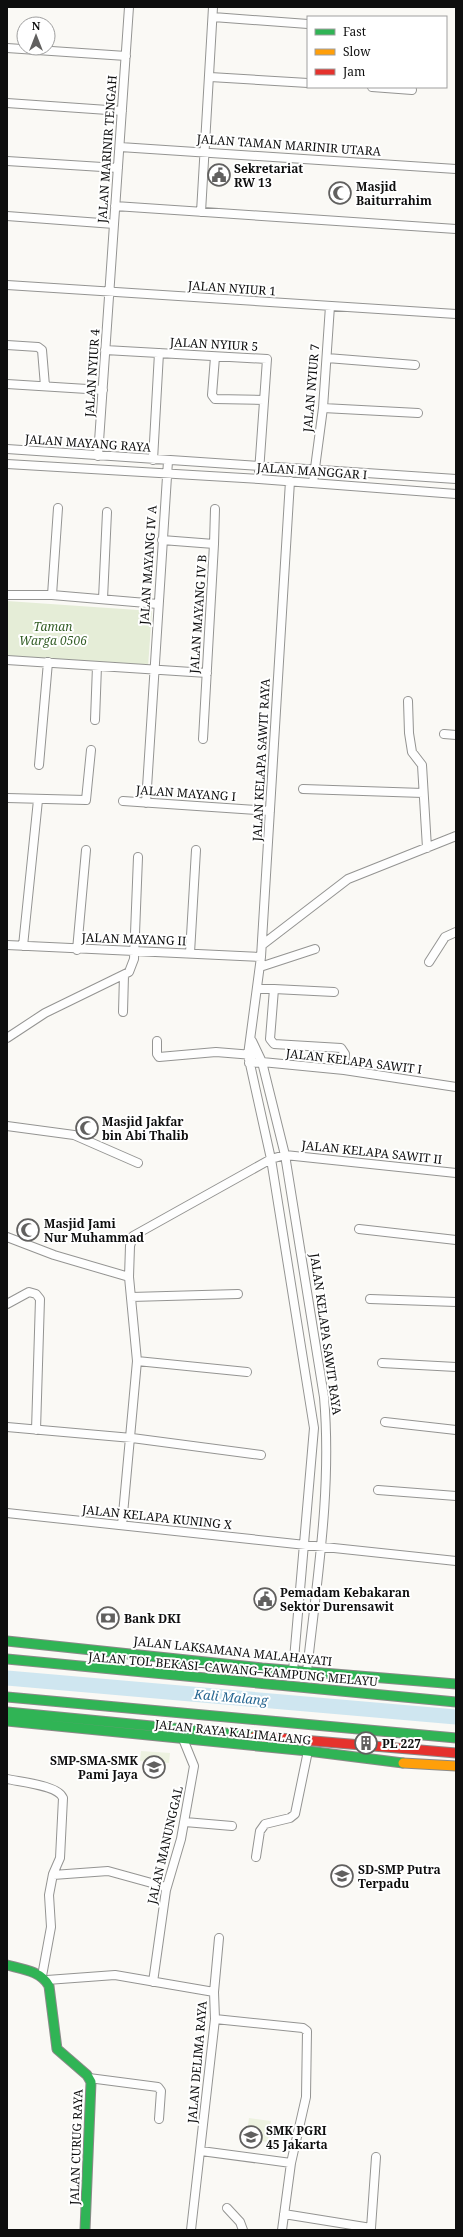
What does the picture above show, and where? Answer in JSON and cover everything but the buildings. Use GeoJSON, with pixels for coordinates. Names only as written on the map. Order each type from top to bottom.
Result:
{"type":"FeatureCollection","features":[{"type":"Feature","properties":{"kind":"main road","name":"JALAN LAKSAMANA MALAHAYATI"},"geometry":{"type":"LineString","coordinates":[[7,1641],[292,1671],[456,1684]]}},
{"type":"Feature","properties":{"kind":"main road","name":"JALAN TOL BEKASI–CAWANG–KAMPUNG MELAYU"},"geometry":{"type":"LineString","coordinates":[[7,1659],[456,1702]]}},
{"type":"Feature","properties":{"kind":"main road"},"geometry":{"type":"LineString","coordinates":[[7,1697],[456,1738]]}},
{"type":"Feature","properties":{"kind":"main road"},"geometry":{"type":"LineString","coordinates":[[7,1712],[263,1737],[456,1753]]}},
{"type":"Feature","properties":{"kind":"main road","name":"JALAN RAYA KALIMALANG"},"geometry":{"type":"LineString","coordinates":[[7,1721],[308,1751],[394,1762],[456,1766]]}},
{"type":"Feature","properties":{"kind":"main road"},"geometry":{"type":"LineString","coordinates":[[7,1965],[44,1978]]}},
{"type":"Feature","properties":{"kind":"main road","name":"JALAN CURUG RAYA"},"geometry":{"type":"LineString","coordinates":[[44,1978],[49,1986],[57,2049],[89,2078],[91,2087],[85,2230]]}},
{"type":"Feature","properties":{"kind":"street","name":"JALAN MARINIR TENGAH"},"geometry":{"type":"LineString","coordinates":[[110,292],[129,7]]}},
{"type":"Feature","properties":{"kind":"street"},"geometry":{"type":"LineString","coordinates":[[201,212],[213,7]]}},
{"type":"Feature","properties":{"kind":"street"},"geometry":{"type":"LineString","coordinates":[[213,17],[307,24]]}},
{"type":"Feature","properties":{"kind":"street"},"geometry":{"type":"LineString","coordinates":[[7,48],[126,56]]}},
{"type":"Feature","properties":{"kind":"street"},"geometry":{"type":"LineString","coordinates":[[210,77],[307,83]]}},
{"type":"Feature","properties":{"kind":"street"},"geometry":{"type":"LineString","coordinates":[[385,88],[412,90]]}},
{"type":"Feature","properties":{"kind":"street"},"geometry":{"type":"LineString","coordinates":[[7,103],[122,111]]}},
{"type":"Feature","properties":{"kind":"street","name":"JALAN TAMAN MARINIR UTARA"},"geometry":{"type":"LineString","coordinates":[[120,146],[456,169]]}},
{"type":"Feature","properties":{"kind":"street"},"geometry":{"type":"LineString","coordinates":[[7,161],[118,168]]}},
{"type":"Feature","properties":{"kind":"street"},"geometry":{"type":"LineString","coordinates":[[116,206],[456,229]]}},
{"type":"Feature","properties":{"kind":"street"},"geometry":{"type":"LineString","coordinates":[[7,216],[114,224]]}},
{"type":"Feature","properties":{"kind":"street","name":"JALAN NYIUR 1"},"geometry":{"type":"LineString","coordinates":[[7,285],[456,314]]}},
{"type":"Feature","properties":{"kind":"street","name":"JALAN NYIUR 4"},"geometry":{"type":"LineString","coordinates":[[98,456],[110,292]]}},
{"type":"Feature","properties":{"kind":"street","name":"JALAN NYIUR 7"},"geometry":{"type":"LineString","coordinates":[[315,471],[323,408],[330,306]]}},
{"type":"Feature","properties":{"kind":"street"},"geometry":{"type":"LineString","coordinates":[[7,345],[41,349],[44,354],[45,386]]}},
{"type":"Feature","properties":{"kind":"street","name":"JALAN NYIUR 5"},"geometry":{"type":"LineString","coordinates":[[105,350],[267,359],[264,400]]}},
{"type":"Feature","properties":{"kind":"street","name":"JALAN NYIUR 5"},"geometry":{"type":"LineString","coordinates":[[153,460],[159,354]]}},
{"type":"Feature","properties":{"kind":"street"},"geometry":{"type":"LineString","coordinates":[[215,357],[212,395],[215,399],[264,400],[259,479]]}},
{"type":"Feature","properties":{"kind":"street"},"geometry":{"type":"LineString","coordinates":[[327,358],[415,365]]}},
{"type":"Feature","properties":{"kind":"street"},"geometry":{"type":"LineString","coordinates":[[7,384],[103,390]]}},
{"type":"Feature","properties":{"kind":"street"},"geometry":{"type":"LineString","coordinates":[[323,408],[418,413]]}},
{"type":"Feature","properties":{"kind":"street","name":"JALAN MAYANG RAYA"},"geometry":{"type":"LineString","coordinates":[[7,449],[168,462]]}},
{"type":"Feature","properties":{"kind":"street","name":"JALAN MANGGAR I"},"geometry":{"type":"LineString","coordinates":[[168,462],[456,479]]}},
{"type":"Feature","properties":{"kind":"street","name":"JALAN MAYANG IV A"},"geometry":{"type":"LineString","coordinates":[[146,803],[153,670],[168,462]]}},
{"type":"Feature","properties":{"kind":"street"},"geometry":{"type":"LineString","coordinates":[[7,464],[166,474]]}},
{"type":"Feature","properties":{"kind":"street"},"geometry":{"type":"LineString","coordinates":[[313,483],[315,471]]}},
{"type":"Feature","properties":{"kind":"street","name":"JALAN MANGGAR I"},"geometry":{"type":"LineString","coordinates":[[166,474],[290,481],[456,494]]}},
{"type":"Feature","properties":{"kind":"street","name":"JALAN KELAPA SAWIT RAYA"},"geometry":{"type":"LineString","coordinates":[[290,481],[262,945],[249,1059],[271,1159],[314,1428],[305,1545],[292,1671]]}},
{"type":"Feature","properties":{"kind":"street"},"geometry":{"type":"LineString","coordinates":[[52,595],[58,508]]}},
{"type":"Feature","properties":{"kind":"street"},"geometry":{"type":"LineString","coordinates":[[214,544],[215,509]]}},
{"type":"Feature","properties":{"kind":"street"},"geometry":{"type":"LineString","coordinates":[[103,599],[107,512]]}},
{"type":"Feature","properties":{"kind":"street","name":"JALAN MAYANG IV B"},"geometry":{"type":"LineString","coordinates":[[162,540],[214,544],[203,739]]}},
{"type":"Feature","properties":{"kind":"street"},"geometry":{"type":"LineString","coordinates":[[7,595],[52,595],[158,604]]}},
{"type":"Feature","properties":{"kind":"street"},"geometry":{"type":"LineString","coordinates":[[7,660],[207,673]]}},
{"type":"Feature","properties":{"kind":"street"},"geometry":{"type":"LineString","coordinates":[[39,765],[48,662]]}},
{"type":"Feature","properties":{"kind":"street"},"geometry":{"type":"LineString","coordinates":[[95,720],[97,666]]}},
{"type":"Feature","properties":{"kind":"street"},"geometry":{"type":"LineString","coordinates":[[408,701],[409,733],[412,752],[422,765],[427,848]]}},
{"type":"Feature","properties":{"kind":"street"},"geometry":{"type":"LineString","coordinates":[[444,734],[456,735]]}},
{"type":"Feature","properties":{"kind":"street"},"geometry":{"type":"LineString","coordinates":[[7,798],[38,800],[86,800],[91,750]]}},
{"type":"Feature","properties":{"kind":"street"},"geometry":{"type":"LineString","coordinates":[[303,789],[423,793]]}},
{"type":"Feature","properties":{"kind":"street"},"geometry":{"type":"LineString","coordinates":[[23,946],[38,800]]}},
{"type":"Feature","properties":{"kind":"street","name":"JALAN MAYANG I"},"geometry":{"type":"LineString","coordinates":[[123,801],[270,811]]}},
{"type":"Feature","properties":{"kind":"street"},"geometry":{"type":"LineString","coordinates":[[262,945],[342,883],[456,836]]}},
{"type":"Feature","properties":{"kind":"street"},"geometry":{"type":"LineString","coordinates":[[77,950],[86,850]]}},
{"type":"Feature","properties":{"kind":"street"},"geometry":{"type":"LineString","coordinates":[[190,953],[196,850]]}},
{"type":"Feature","properties":{"kind":"street"},"geometry":{"type":"LineString","coordinates":[[7,1038],[45,1013],[124,975],[130,970],[134,952],[138,857]]}},
{"type":"Feature","properties":{"kind":"street"},"geometry":{"type":"LineString","coordinates":[[429,962],[446,937],[456,932]]}},
{"type":"Feature","properties":{"kind":"street","name":"JALAN MAYANG II"},"geometry":{"type":"LineString","coordinates":[[7,945],[77,950],[190,953],[261,957]]}},
{"type":"Feature","properties":{"kind":"street"},"geometry":{"type":"LineString","coordinates":[[260,967],[315,949]]}},
{"type":"Feature","properties":{"kind":"street"},"geometry":{"type":"LineString","coordinates":[[123,1012],[124,975]]}},
{"type":"Feature","properties":{"kind":"street"},"geometry":{"type":"LineString","coordinates":[[258,989],[334,992]]}},
{"type":"Feature","properties":{"kind":"street"},"geometry":{"type":"LineString","coordinates":[[274,989],[270,1040],[272,1043],[341,1048],[345,1054],[344,1070]]}},
{"type":"Feature","properties":{"kind":"street","name":"JALAN KELAPA SAWIT RAYA"},"geometry":{"type":"LineString","coordinates":[[252,1040],[257,1054],[262,1062],[285,1155],[324,1397],[327,1428],[327,1481],[323,1546],[307,1671]]}},
{"type":"Feature","properties":{"kind":"street"},"geometry":{"type":"LineString","coordinates":[[156,1041],[157,1054],[159,1057],[216,1052],[249,1059],[257,1054]]}},
{"type":"Feature","properties":{"kind":"street","name":"JALAN KELAPA SAWIT I"},"geometry":{"type":"LineString","coordinates":[[249,1059],[262,1062],[344,1070],[456,1087]]}},
{"type":"Feature","properties":{"kind":"street"},"geometry":{"type":"LineString","coordinates":[[7,1126],[74,1136],[138,1163]]}},
{"type":"Feature","properties":{"kind":"street"},"geometry":{"type":"LineString","coordinates":[[122,1525],[132,1438],[137,1361],[129,1277],[131,1241],[137,1232],[271,1159],[285,1155]]}},
{"type":"Feature","properties":{"kind":"street","name":"JALAN KELAPA SAWIT II"},"geometry":{"type":"LineString","coordinates":[[285,1155],[456,1173]]}},
{"type":"Feature","properties":{"kind":"street"},"geometry":{"type":"LineString","coordinates":[[359,1229],[456,1240]]}},
{"type":"Feature","properties":{"kind":"street"},"geometry":{"type":"LineString","coordinates":[[7,1237],[54,1255],[129,1277]]}},
{"type":"Feature","properties":{"kind":"street"},"geometry":{"type":"LineString","coordinates":[[7,1304],[29,1292],[36,1294],[40,1299],[36,1430]]}},
{"type":"Feature","properties":{"kind":"street"},"geometry":{"type":"LineString","coordinates":[[131,1297],[238,1294]]}},
{"type":"Feature","properties":{"kind":"street"},"geometry":{"type":"LineString","coordinates":[[370,1299],[456,1302]]}},
{"type":"Feature","properties":{"kind":"street"},"geometry":{"type":"LineString","coordinates":[[137,1361],[247,1372]]}},
{"type":"Feature","properties":{"kind":"street"},"geometry":{"type":"LineString","coordinates":[[382,1362],[456,1367]]}},
{"type":"Feature","properties":{"kind":"street"},"geometry":{"type":"LineString","coordinates":[[385,1422],[456,1430]]}},
{"type":"Feature","properties":{"kind":"street"},"geometry":{"type":"LineString","coordinates":[[7,1427],[132,1438],[261,1455]]}},
{"type":"Feature","properties":{"kind":"street"},"geometry":{"type":"LineString","coordinates":[[378,1490],[456,1496]]}},
{"type":"Feature","properties":{"kind":"street","name":"JALAN KELAPA KUNING X"},"geometry":{"type":"LineString","coordinates":[[7,1513],[456,1561]]}},
{"type":"Feature","properties":{"kind":"street"},"geometry":{"type":"LineString","coordinates":[[296,1637],[311,1638]]}},
{"type":"Feature","properties":{"kind":"street","name":"JALAN MANUNGGAL"},"geometry":{"type":"LineString","coordinates":[[153,1982],[166,1887],[176,1858],[185,1822],[194,1766],[183,1739]]}},
{"type":"Feature","properties":{"kind":"street"},"geometry":{"type":"LineString","coordinates":[[256,1857],[260,1832],[265,1824],[290,1818],[295,1814],[308,1751]]}},
{"type":"Feature","properties":{"kind":"street"},"geometry":{"type":"LineString","coordinates":[[7,1779],[50,1788],[62,1794],[64,1803],[60,1858],[53,1875],[49,1895],[51,1928],[44,1978]]}},
{"type":"Feature","properties":{"kind":"street"},"geometry":{"type":"LineString","coordinates":[[185,1822],[232,1826]]}},
{"type":"Feature","properties":{"kind":"street"},"geometry":{"type":"LineString","coordinates":[[53,1875],[108,1871],[166,1887]]}},
{"type":"Feature","properties":{"kind":"street"},"geometry":{"type":"LineString","coordinates":[[214,1992],[219,1938]]}},
{"type":"Feature","properties":{"kind":"street","name":"JALAN DELIMA RAYA"},"geometry":{"type":"LineString","coordinates":[[44,1978],[102,1975],[126,1977],[214,1992],[215,2019],[191,2230]]}},
{"type":"Feature","properties":{"kind":"street"},"geometry":{"type":"LineString","coordinates":[[215,2019],[303,2028],[307,2031],[306,2097],[291,2163],[282,2230]]}},
{"type":"Feature","properties":{"kind":"street"},"geometry":{"type":"LineString","coordinates":[[89,2078],[158,2087],[161,2091],[159,2119]]}},
{"type":"Feature","properties":{"kind":"street"},"geometry":{"type":"LineString","coordinates":[[201,2151],[291,2163]]}},
{"type":"Feature","properties":{"kind":"street"},"geometry":{"type":"LineString","coordinates":[[284,2214],[371,2229],[376,2157]]}},
{"type":"Feature","properties":{"kind":"street"},"geometry":{"type":"LineString","coordinates":[[227,2208],[240,2222],[243,2230]]}},
{"type":"Feature","properties":{"kind":"green space","name":"Taman Warga 0506"},"geometry":{"type":"Polygon","coordinates":[[[7,601],[152,611],[148,667],[7,658],[7,601]]]}},
{"type":"Feature","properties":{"kind":"green space"},"geometry":{"type":"Polygon","coordinates":[[[141,1751],[170,1753],[169,1763],[140,1761],[141,1751]]]}},
{"type":"Feature","properties":{"kind":"green space"},"geometry":{"type":"Polygon","coordinates":[[[249,2118],[271,2121],[268,2142],[246,2139],[249,2118]]]}},
{"type":"Feature","properties":{"kind":"waterway","name":"Kali Malang"},"geometry":{"type":"LineString","coordinates":[[7,1678],[456,1717]]}},
{"type":"Feature","properties":{"kind":"traffic: fast"},"geometry":{"type":"LineString","coordinates":[[7,1641],[262,1668],[456,1684]]}},
{"type":"Feature","properties":{"kind":"traffic: fast"},"geometry":{"type":"LineString","coordinates":[[7,1659],[456,1702]]}},
{"type":"Feature","properties":{"kind":"traffic: fast"},"geometry":{"type":"LineString","coordinates":[[7,1697],[456,1738]]}},
{"type":"Feature","properties":{"kind":"traffic: fast"},"geometry":{"type":"LineString","coordinates":[[7,1712],[255,1736]]}},
{"type":"Feature","properties":{"kind":"traffic: fast"},"geometry":{"type":"LineString","coordinates":[[7,1721],[308,1751],[403,1763]]}},
{"type":"Feature","properties":{"kind":"traffic: fast"},"geometry":{"type":"LineString","coordinates":[[7,1965],[31,1971],[46,1981],[49,1986],[57,2049],[87,2075],[91,2082],[85,2230]]}},
{"type":"Feature","properties":{"kind":"traffic: slow"},"geometry":{"type":"LineString","coordinates":[[403,1763],[456,1766]]}},
{"type":"Feature","properties":{"kind":"traffic: jam"},"geometry":{"type":"LineString","coordinates":[[255,1736],[456,1753]]}},
{"type":"Feature","properties":{"kind":"place","name":"Sekretariat RW 13"},"geometry":{"type":"Point","coordinates":[219,175]}},
{"type":"Feature","properties":{"kind":"place","name":"Masjid Baiturrahim"},"geometry":{"type":"Point","coordinates":[340,193]}},
{"type":"Feature","properties":{"kind":"place","name":"Masjid Jakfar bin Abi Thalib"},"geometry":{"type":"Point","coordinates":[87,1128]}},
{"type":"Feature","properties":{"kind":"place","name":"Masjid Jami Nur Muhammad"},"geometry":{"type":"Point","coordinates":[28,1230]}},
{"type":"Feature","properties":{"kind":"place","name":"Pemadam Kebakaran Sektor Durensawit"},"geometry":{"type":"Point","coordinates":[265,1599]}},
{"type":"Feature","properties":{"kind":"place","name":"Bank DKI"},"geometry":{"type":"Point","coordinates":[108,1618]}},
{"type":"Feature","properties":{"kind":"place","name":"PL 227"},"geometry":{"type":"Point","coordinates":[366,1743]}},
{"type":"Feature","properties":{"kind":"place","name":"SMP-SMA-SMK Pami Jaya"},"geometry":{"type":"Point","coordinates":[154,1767]}},
{"type":"Feature","properties":{"kind":"place","name":"SD-SMP Putra Terpadu"},"geometry":{"type":"Point","coordinates":[342,1876]}},
{"type":"Feature","properties":{"kind":"place","name":"SMK PGRI 45 Jakarta"},"geometry":{"type":"Point","coordinates":[251,2137]}}]}
